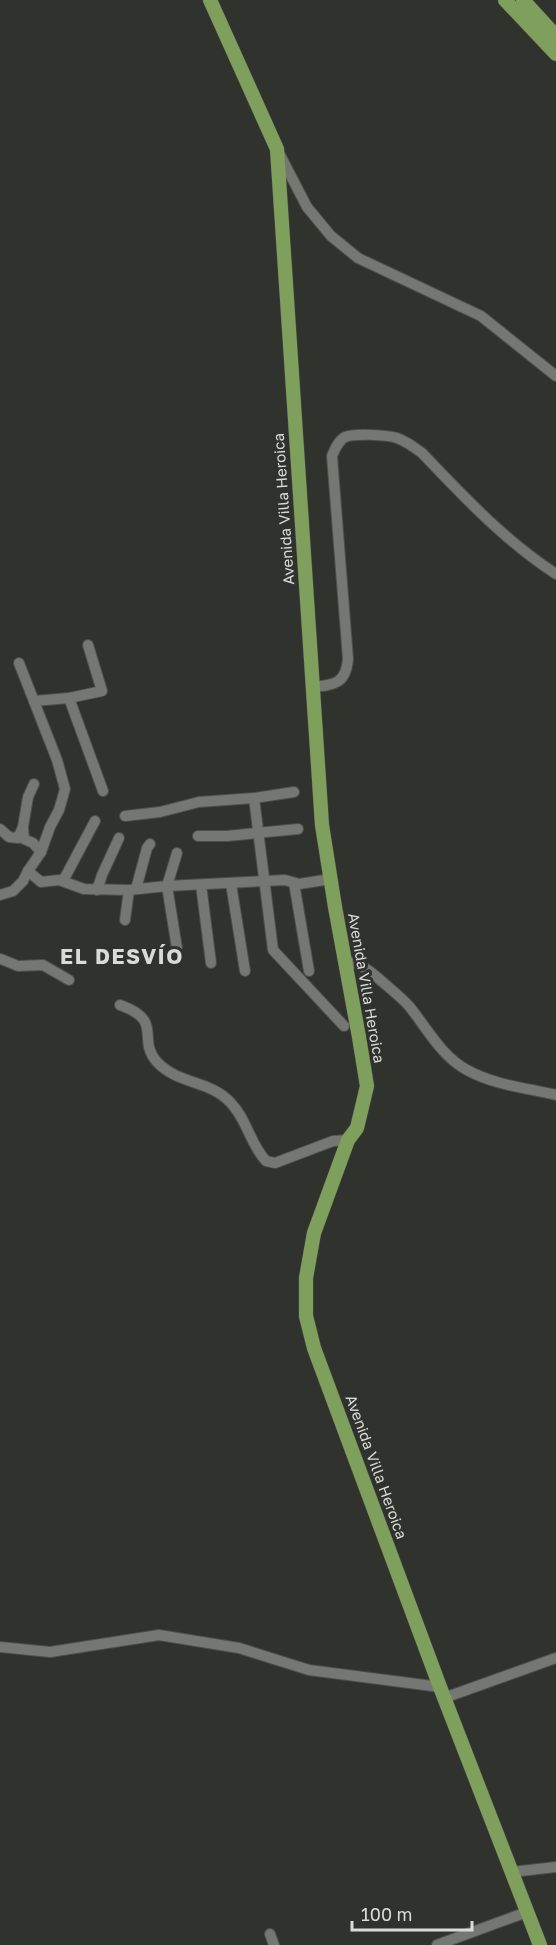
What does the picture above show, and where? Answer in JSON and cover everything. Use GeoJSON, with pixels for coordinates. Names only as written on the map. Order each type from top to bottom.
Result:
{"type":"FeatureCollection","features":[{"type":"Feature","properties":{"kind":"main road","name":"Avenida Villa Heroica"},"geometry":{"type":"LineString","coordinates":[[210,0],[277,149],[322,825],[367,1086],[357,1128],[348,1140],[314,1233],[306,1278],[306,1316],[326,1380],[442,1692],[540,1945]]}},
{"type":"Feature","properties":{"kind":"main road"},"geometry":{"type":"LineString","coordinates":[[505,0],[556,54]]}},
{"type":"Feature","properties":{"kind":"main road"},"geometry":{"type":"LineString","coordinates":[[523,0],[556,36]]}},
{"type":"Feature","properties":{"kind":"street"},"geometry":{"type":"LineString","coordinates":[[277,149],[307,207],[331,236],[357,258],[481,316],[556,376]]}},
{"type":"Feature","properties":{"kind":"street"},"geometry":{"type":"LineString","coordinates":[[312,687],[331,686],[340,681],[347,672],[348,659],[332,456],[336,445],[346,437],[360,435],[396,438],[410,444],[422,453],[493,524],[556,574]]}},
{"type":"Feature","properties":{"kind":"street"},"geometry":{"type":"LineString","coordinates":[[34,701],[69,698],[102,691],[88,645]]}},
{"type":"Feature","properties":{"kind":"street"},"geometry":{"type":"LineString","coordinates":[[0,895],[13,891],[23,881],[41,852],[59,810],[65,789],[57,760],[19,663]]}},
{"type":"Feature","properties":{"kind":"street"},"geometry":{"type":"LineString","coordinates":[[69,698],[103,791]]}},
{"type":"Feature","properties":{"kind":"street"},"geometry":{"type":"LineString","coordinates":[[34,784],[28,797],[23,827],[24,839],[33,843],[41,852]]}},
{"type":"Feature","properties":{"kind":"street"},"geometry":{"type":"LineString","coordinates":[[125,816],[160,812],[199,802],[294,792]]}},
{"type":"Feature","properties":{"kind":"street"},"geometry":{"type":"LineString","coordinates":[[254,798],[273,950],[344,1026]]}},
{"type":"Feature","properties":{"kind":"street"},"geometry":{"type":"LineString","coordinates":[[63,881],[95,821]]}},
{"type":"Feature","properties":{"kind":"street"},"geometry":{"type":"LineString","coordinates":[[0,829],[9,837],[18,838],[23,827]]}},
{"type":"Feature","properties":{"kind":"street"},"geometry":{"type":"LineString","coordinates":[[198,836],[298,829]]}},
{"type":"Feature","properties":{"kind":"street"},"geometry":{"type":"LineString","coordinates":[[97,890],[119,838]]}},
{"type":"Feature","properties":{"kind":"street"},"geometry":{"type":"LineString","coordinates":[[125,920],[150,844]]}},
{"type":"Feature","properties":{"kind":"street"},"geometry":{"type":"LineString","coordinates":[[177,853],[167,886],[177,948]]}},
{"type":"Feature","properties":{"kind":"street"},"geometry":{"type":"LineString","coordinates":[[28,871],[42,882],[63,881],[84,889],[97,890],[133,890],[285,880],[299,884],[331,879]]}},
{"type":"Feature","properties":{"kind":"street"},"geometry":{"type":"LineString","coordinates":[[294,883],[309,971]]}},
{"type":"Feature","properties":{"kind":"street"},"geometry":{"type":"LineString","coordinates":[[231,884],[245,971]]}},
{"type":"Feature","properties":{"kind":"street"},"geometry":{"type":"LineString","coordinates":[[201,885],[211,963]]}},
{"type":"Feature","properties":{"kind":"street"},"geometry":{"type":"LineString","coordinates":[[0,959],[18,966],[43,965],[69,980]]}},
{"type":"Feature","properties":{"kind":"street"},"geometry":{"type":"LineString","coordinates":[[346,962],[354,962],[386,985],[407,1005],[445,1053],[467,1070],[495,1082],[556,1095]]}},
{"type":"Feature","properties":{"kind":"street"},"geometry":{"type":"LineString","coordinates":[[120,1005],[141,1015],[145,1020],[151,1054],[168,1072],[178,1078],[198,1083],[229,1100],[241,1116],[258,1151],[266,1161],[275,1163],[333,1141],[348,1140]]}},
{"type":"Feature","properties":{"kind":"street"},"geometry":{"type":"LineString","coordinates":[[0,1647],[50,1652],[159,1635],[239,1648],[309,1670],[442,1692],[556,1658]]}},
{"type":"Feature","properties":{"kind":"street"},"geometry":{"type":"LineString","coordinates":[[512,1872],[556,1868]]}},
{"type":"Feature","properties":{"kind":"street"},"geometry":{"type":"LineString","coordinates":[[437,1945],[527,1912]]}},
{"type":"Feature","properties":{"kind":"street"},"geometry":{"type":"LineString","coordinates":[[270,1934],[274,1945]]}},
{"type":"Feature","properties":{"kind":"district","name":"EL DESVÍO"},"geometry":{"type":"Point","coordinates":[122,957]}}]}
